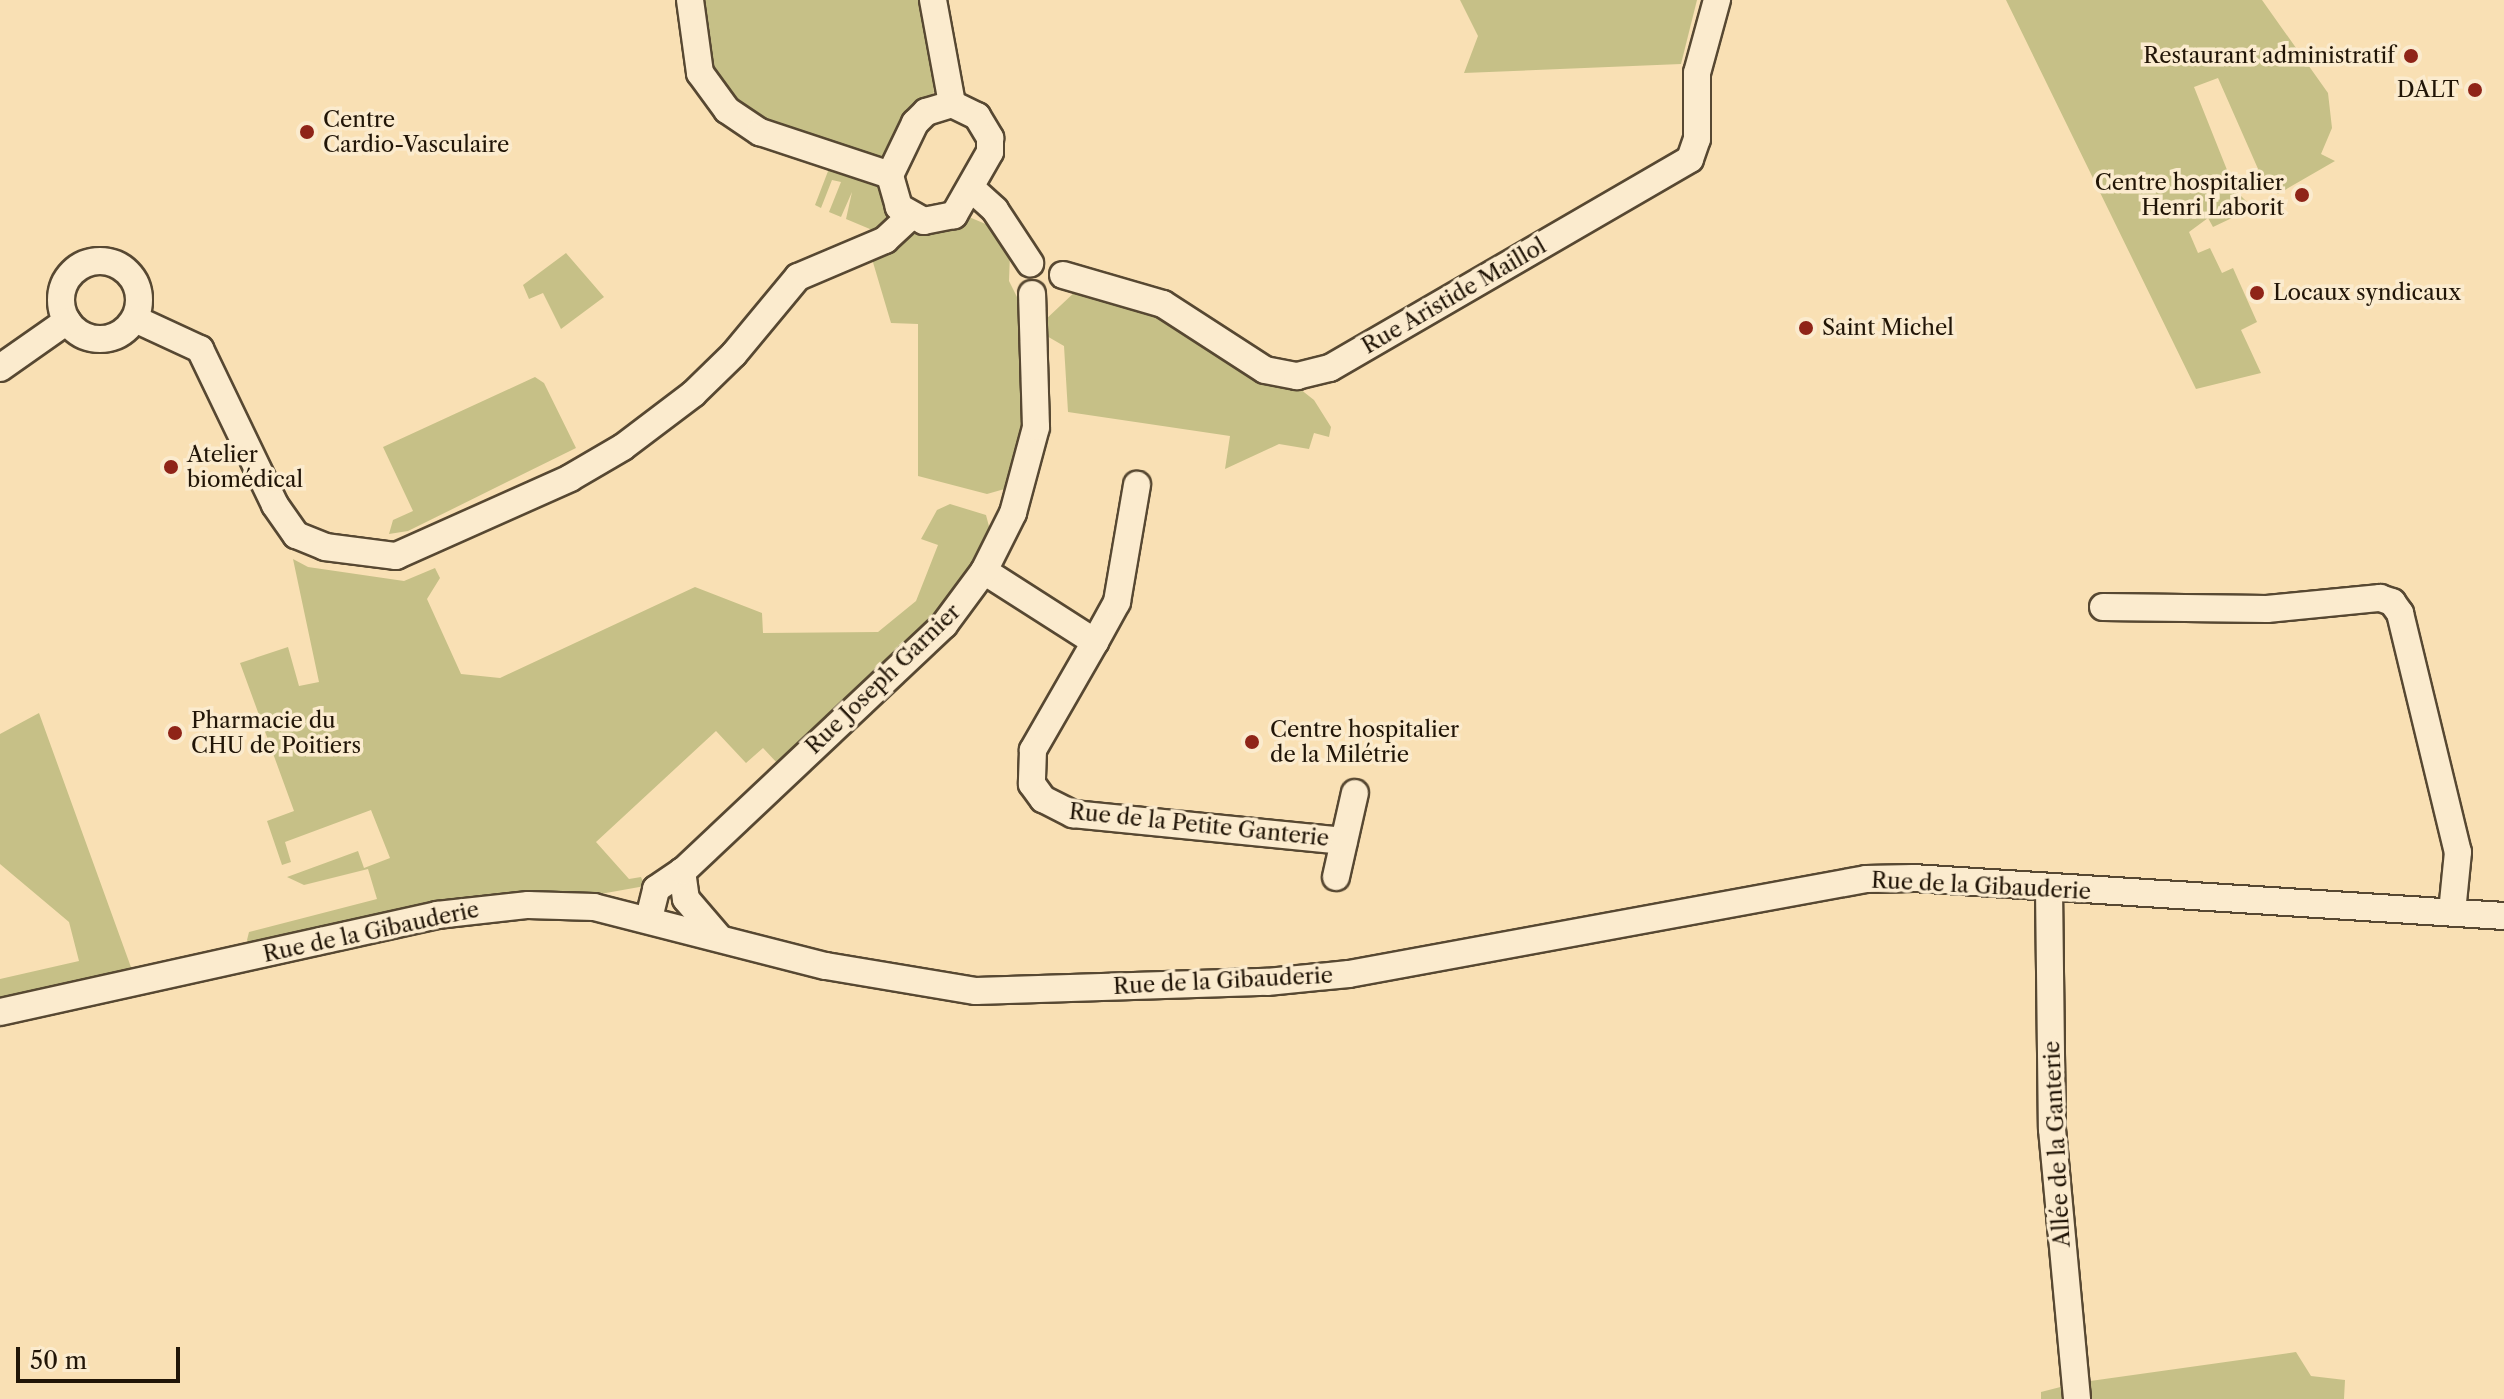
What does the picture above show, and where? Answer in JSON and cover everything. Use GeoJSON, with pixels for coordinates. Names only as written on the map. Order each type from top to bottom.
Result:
{"type":"FeatureCollection","features":[{"type":"Feature","properties":{"kind":"street"},"geometry":{"type":"LineString","coordinates":[[690,0],[700,73],[727,110],[760,132],[890,175]]}},
{"type":"Feature","properties":{"kind":"street"},"geometry":{"type":"LineString","coordinates":[[933,0],[952,104]]}},
{"type":"Feature","properties":{"kind":"street","name":"Rue Aristide Maillol"},"geometry":{"type":"LineString","coordinates":[[1063,275],[1163,304],[1265,370],[1297,376],[1330,368],[1690,159],[1697,139],[1697,73],[1717,0]]}},
{"type":"Feature","properties":{"kind":"street"},"geometry":{"type":"LineString","coordinates":[[952,104],[977,116],[990,138],[990,152],[972,189],[954,215],[939,221],[911,216],[899,207],[890,175],[915,123],[926,112],[952,104]]}},
{"type":"Feature","properties":{"kind":"street"},"geometry":{"type":"LineString","coordinates":[[972,189],[995,210],[1030,263]]}},
{"type":"Feature","properties":{"kind":"street"},"geometry":{"type":"LineString","coordinates":[[135,319],[200,349],[275,505],[296,535],[325,547],[396,556],[570,478],[623,447],[714,374],[798,277],[885,240],[911,216]]}},
{"type":"Feature","properties":{"kind":"street"},"geometry":{"type":"LineString","coordinates":[[96,261],[120,265],[136,283],[135,319],[124,332],[106,339],[84,336],[67,321],[61,300],[67,279],[96,261]]}},
{"type":"Feature","properties":{"kind":"street","name":"Rue Joseph Garnier"},"geometry":{"type":"LineString","coordinates":[[594,907],[656,889],[682,871],[944,625],[984,571],[1013,513],[1036,427],[1032,294]]}},
{"type":"Feature","properties":{"kind":"street"},"geometry":{"type":"LineString","coordinates":[[0,368],[67,321]]}},
{"type":"Feature","properties":{"kind":"street","name":"Rue de la Petite Ganterie"},"geometry":{"type":"LineString","coordinates":[[1137,485],[1117,602],[1033,750],[1032,784],[1043,799],[1073,814],[1344,841]]}},
{"type":"Feature","properties":{"kind":"street"},"geometry":{"type":"LineString","coordinates":[[984,571],[1095,642]]}},
{"type":"Feature","properties":{"kind":"street"},"geometry":{"type":"LineString","coordinates":[[2103,607],[2267,609],[2380,598],[2392,602],[2400,613],[2458,852],[2452,912]]}},
{"type":"Feature","properties":{"kind":"street"},"geometry":{"type":"LineString","coordinates":[[1336,877],[1355,793]]}},
{"type":"Feature","properties":{"kind":"street"},"geometry":{"type":"LineString","coordinates":[[657,920],[682,871]]}},
{"type":"Feature","properties":{"kind":"street"},"geometry":{"type":"LineString","coordinates":[[682,871],[686,899],[720,937]]}},
{"type":"Feature","properties":{"kind":"street","name":"Rue de la Gibauderie"},"geometry":{"type":"LineString","coordinates":[[0,1012],[437,915],[528,905],[594,907],[657,920],[839,969],[976,991],[1251,983],[1386,968],[1866,879],[2504,916]]}},
{"type":"Feature","properties":{"kind":"street"},"geometry":{"type":"LineString","coordinates":[[656,889],[657,920]]}},
{"type":"Feature","properties":{"kind":"street","name":"Allée de la Ganterie"},"geometry":{"type":"LineString","coordinates":[[2049,889],[2052,1129],[2077,1399]]}},
{"type":"Feature","properties":{"kind":"shaded area"},"geometry":{"type":"Polygon","coordinates":[[[700,0],[923,0],[934,92],[881,159],[767,122],[747,112],[713,76],[700,0]]]}},
{"type":"Feature","properties":{"kind":"shaded area"},"geometry":{"type":"Polygon","coordinates":[[[1460,0],[1697,0],[1681,64],[1464,73],[1478,36],[1460,0]]]}},
{"type":"Feature","properties":{"kind":"shaded area"},"geometry":{"type":"Polygon","coordinates":[[[2006,0],[2262,0],[2328,93],[2332,128],[2321,154],[2335,161],[2278,194],[2266,187],[2218,78],[2194,87],[2235,190],[2253,208],[2213,227],[2208,218],[2189,232],[2198,253],[2210,248],[2222,273],[2233,268],[2257,322],[2241,330],[2261,373],[2196,389],[2006,0]]]}},
{"type":"Feature","properties":{"kind":"shaded area"},"geometry":{"type":"Polygon","coordinates":[[[830,166],[877,180],[884,187],[892,219],[877,232],[846,219],[852,192],[841,217],[829,212],[841,182],[832,180],[821,208],[815,205],[830,166]]]}},
{"type":"Feature","properties":{"kind":"shaded area"},"geometry":{"type":"Polygon","coordinates":[[[969,217],[988,225],[1010,254],[1009,281],[1021,305],[1025,439],[1008,488],[987,494],[918,476],[918,324],[891,323],[872,259],[909,236],[969,217]]]}},
{"type":"Feature","properties":{"kind":"shaded area"},"geometry":{"type":"Polygon","coordinates":[[[566,253],[604,297],[561,329],[543,293],[529,299],[523,285],[566,253]]]}},
{"type":"Feature","properties":{"kind":"shaded area"},"geometry":{"type":"Polygon","coordinates":[[[1077,290],[1161,315],[1268,383],[1300,389],[1314,400],[1331,427],[1329,437],[1314,433],[1309,449],[1279,444],[1225,469],[1230,436],[1068,412],[1064,346],[1045,335],[1044,321],[1077,290]]]}},
{"type":"Feature","properties":{"kind":"shaded area"},"geometry":{"type":"Polygon","coordinates":[[[535,377],[544,383],[576,448],[408,531],[389,534],[393,520],[413,511],[383,447],[535,377]]]}},
{"type":"Feature","properties":{"kind":"shaded area"},"geometry":{"type":"Polygon","coordinates":[[[950,504],[986,515],[991,534],[948,605],[779,765],[763,748],[746,763],[716,731],[596,842],[629,879],[641,877],[645,886],[578,898],[472,898],[251,946],[247,940],[249,932],[377,899],[368,869],[304,885],[287,877],[358,851],[364,868],[390,858],[371,810],[285,842],[291,862],[282,865],[267,821],[294,811],[240,663],[288,647],[299,686],[319,682],[293,559],[308,567],[404,581],[435,568],[440,578],[427,599],[461,674],[500,678],[695,587],[762,613],[763,633],[878,632],[916,601],[938,545],[921,539],[937,510],[950,504]]]}},
{"type":"Feature","properties":{"kind":"shaded area"},"geometry":{"type":"Polygon","coordinates":[[[39,713],[132,970],[0,997],[0,979],[79,961],[69,922],[0,864],[0,734],[39,713]]]}},
{"type":"Feature","properties":{"kind":"shaded area"},"geometry":{"type":"Polygon","coordinates":[[[2296,1352],[2311,1376],[2345,1380],[2344,1399],[2041,1399],[2041,1392],[2076,1383],[2296,1352]]]}},
{"type":"Feature","properties":{"kind":"place","name":"Restaurant administratif"},"geometry":{"type":"Point","coordinates":[2411,56]}},
{"type":"Feature","properties":{"kind":"place","name":"DALT"},"geometry":{"type":"Point","coordinates":[2475,90]}},
{"type":"Feature","properties":{"kind":"place","name":"Centre Cardio-Vasculaire"},"geometry":{"type":"Point","coordinates":[307,132]}},
{"type":"Feature","properties":{"kind":"place","name":"Centre hospitalier Henri Laborit"},"geometry":{"type":"Point","coordinates":[2302,195]}},
{"type":"Feature","properties":{"kind":"place","name":"Locaux syndicaux"},"geometry":{"type":"Point","coordinates":[2257,293]}},
{"type":"Feature","properties":{"kind":"place","name":"Saint Michel"},"geometry":{"type":"Point","coordinates":[1806,328]}},
{"type":"Feature","properties":{"kind":"place","name":"Atelier biomédical"},"geometry":{"type":"Point","coordinates":[171,467]}},
{"type":"Feature","properties":{"kind":"place","name":"Pharmacie du CHU de Poitiers"},"geometry":{"type":"Point","coordinates":[175,733]}},
{"type":"Feature","properties":{"kind":"place","name":"Centre hospitalier de la Milétrie"},"geometry":{"type":"Point","coordinates":[1252,742]}}]}
